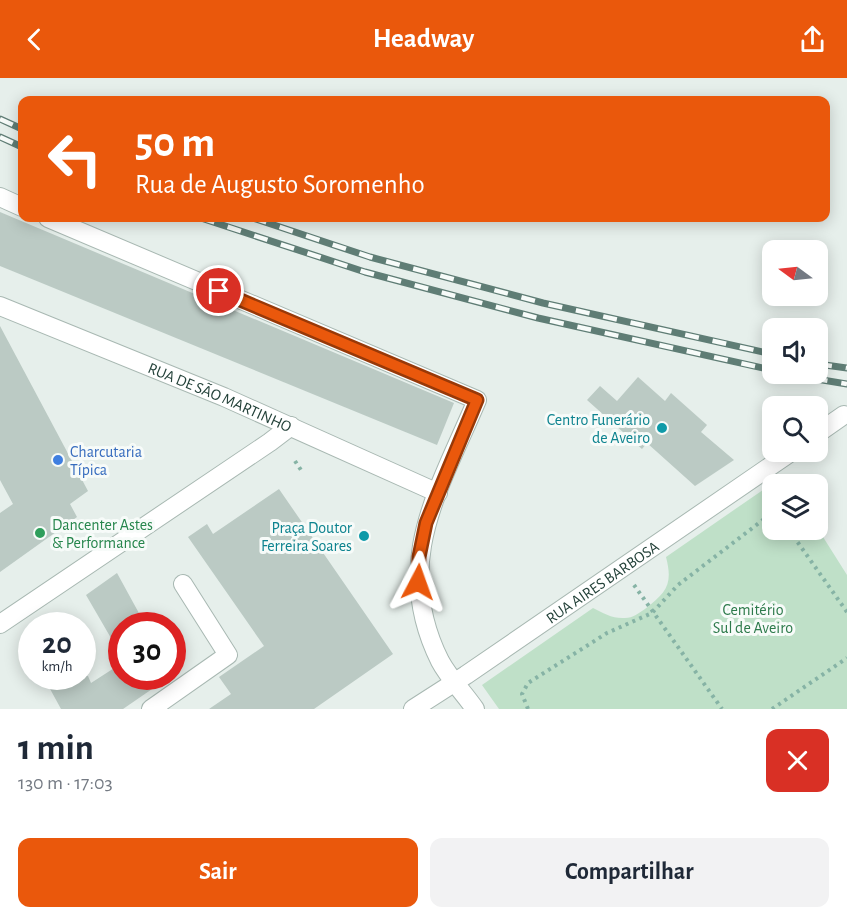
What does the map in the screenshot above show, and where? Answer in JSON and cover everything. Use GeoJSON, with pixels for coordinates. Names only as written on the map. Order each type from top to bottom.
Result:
{"type":"FeatureCollection","features":[{"type":"Feature","properties":{"kind":"street"},"geometry":{"type":"LineString","coordinates":[[0,197],[18,205]]}},
{"type":"Feature","properties":{"kind":"street"},"geometry":{"type":"LineString","coordinates":[[57,222],[477,400],[426,523],[419,557],[418,582],[425,622],[440,662],[475,709]]}},
{"type":"Feature","properties":{"kind":"street","name":"RUA DE SÃO MARTINHO"},"geometry":{"type":"LineString","coordinates":[[0,306],[224,397],[438,493]]}},
{"type":"Feature","properties":{"kind":"street"},"geometry":{"type":"LineString","coordinates":[[828,426],[844,415]]}},
{"type":"Feature","properties":{"kind":"street"},"geometry":{"type":"LineString","coordinates":[[0,624],[291,426]]}},
{"type":"Feature","properties":{"kind":"street","name":"RUA AIRES BARBOSA"},"geometry":{"type":"LineString","coordinates":[[413,709],[776,462]]}},
{"type":"Feature","properties":{"kind":"street"},"geometry":{"type":"LineString","coordinates":[[151,709],[228,656],[183,584]]}},
{"type":"Feature","properties":{"kind":"path"},"geometry":{"type":"LineString","coordinates":[[295,461],[303,473]]}},
{"type":"Feature","properties":{"kind":"path"},"geometry":{"type":"LineString","coordinates":[[528,709],[522,694],[528,683],[608,633],[652,613],[678,585],[762,521]]}},
{"type":"Feature","properties":{"kind":"path"},"geometry":{"type":"LineString","coordinates":[[796,540],[847,612]]}},
{"type":"Feature","properties":{"kind":"path"},"geometry":{"type":"LineString","coordinates":[[622,567],[652,613],[722,709]]}},
{"type":"Feature","properties":{"kind":"path"},"geometry":{"type":"LineString","coordinates":[[772,709],[847,658]]}},
{"type":"Feature","properties":{"kind":"green space","name":"Cemitério Sul de Aveiro"},"geometry":{"type":"Polygon","coordinates":[[[762,491],[762,540],[825,540],[847,575],[847,709],[499,709],[482,685],[593,608],[616,618],[628,618],[645,609],[659,598],[666,587],[669,574],[666,557],[762,491]]]}},
{"type":"Feature","properties":{"kind":"building"},"geometry":{"type":"Polygon","coordinates":[[[0,212],[18,220],[18,222],[24,222],[454,403],[437,445],[0,266],[0,212]]]}},
{"type":"Feature","properties":{"kind":"building"},"geometry":{"type":"Polygon","coordinates":[[[0,326],[88,491],[70,504],[77,517],[0,572],[0,513],[13,504],[0,480],[0,326]]]}},
{"type":"Feature","properties":{"kind":"building","name":"Centro Funerário de Aveiro"},"geometry":{"type":"Polygon","coordinates":[[[638,377],[665,401],[671,393],[707,425],[701,432],[734,460],[695,486],[647,443],[642,449],[587,400],[600,386],[617,401],[638,377]]]}},
{"type":"Feature","properties":{"kind":"building"},"geometry":{"type":"Polygon","coordinates":[[[279,489],[393,654],[314,709],[209,709],[231,694],[219,677],[264,646],[188,537],[207,524],[213,534],[279,489]]]}},
{"type":"Feature","properties":{"kind":"building"},"geometry":{"type":"Polygon","coordinates":[[[117,573],[138,612],[108,612],[108,633],[86,595],[117,573]]]}},
{"type":"Feature","properties":{"kind":"building"},"geometry":{"type":"Polygon","coordinates":[[[108,672],[108,690],[151,690],[123,709],[61,709],[51,690],[96,690],[96,680],[108,672]]]}},
{"type":"Feature","properties":{"kind":"railway"},"geometry":{"type":"LineString","coordinates":[[0,119],[18,127]]}},
{"type":"Feature","properties":{"kind":"railway"},"geometry":{"type":"LineString","coordinates":[[0,137],[18,145]]}},
{"type":"Feature","properties":{"kind":"railway"},"geometry":{"type":"LineString","coordinates":[[213,222],[365,272],[538,318],[762,368]]}},
{"type":"Feature","properties":{"kind":"railway"},"geometry":{"type":"LineString","coordinates":[[265,222],[370,257],[543,303],[762,352]]}},
{"type":"Feature","properties":{"kind":"railway"},"geometry":{"type":"LineString","coordinates":[[828,365],[847,368]]}},
{"type":"Feature","properties":{"kind":"railway"},"geometry":{"type":"LineString","coordinates":[[828,381],[847,384]]}},
{"type":"Feature","properties":{"kind":"place","name":"Centro Funerário de Aveiro"},"geometry":{"type":"Point","coordinates":[662,428]}},
{"type":"Feature","properties":{"kind":"place","name":"Charcutaria Típica"},"geometry":{"type":"Point","coordinates":[58,460]}},
{"type":"Feature","properties":{"kind":"place","name":"Dancenter Astes & Performance"},"geometry":{"type":"Point","coordinates":[40,533]}},
{"type":"Feature","properties":{"kind":"place","name":"Praça Doutor Ferreira Soares"},"geometry":{"type":"Point","coordinates":[364,536]}},
{"type":"Feature","properties":{"kind":"route"},"geometry":{"type":"LineString","coordinates":[[219,291],[477,400],[426,523],[419,557],[418,582]]}}]}
